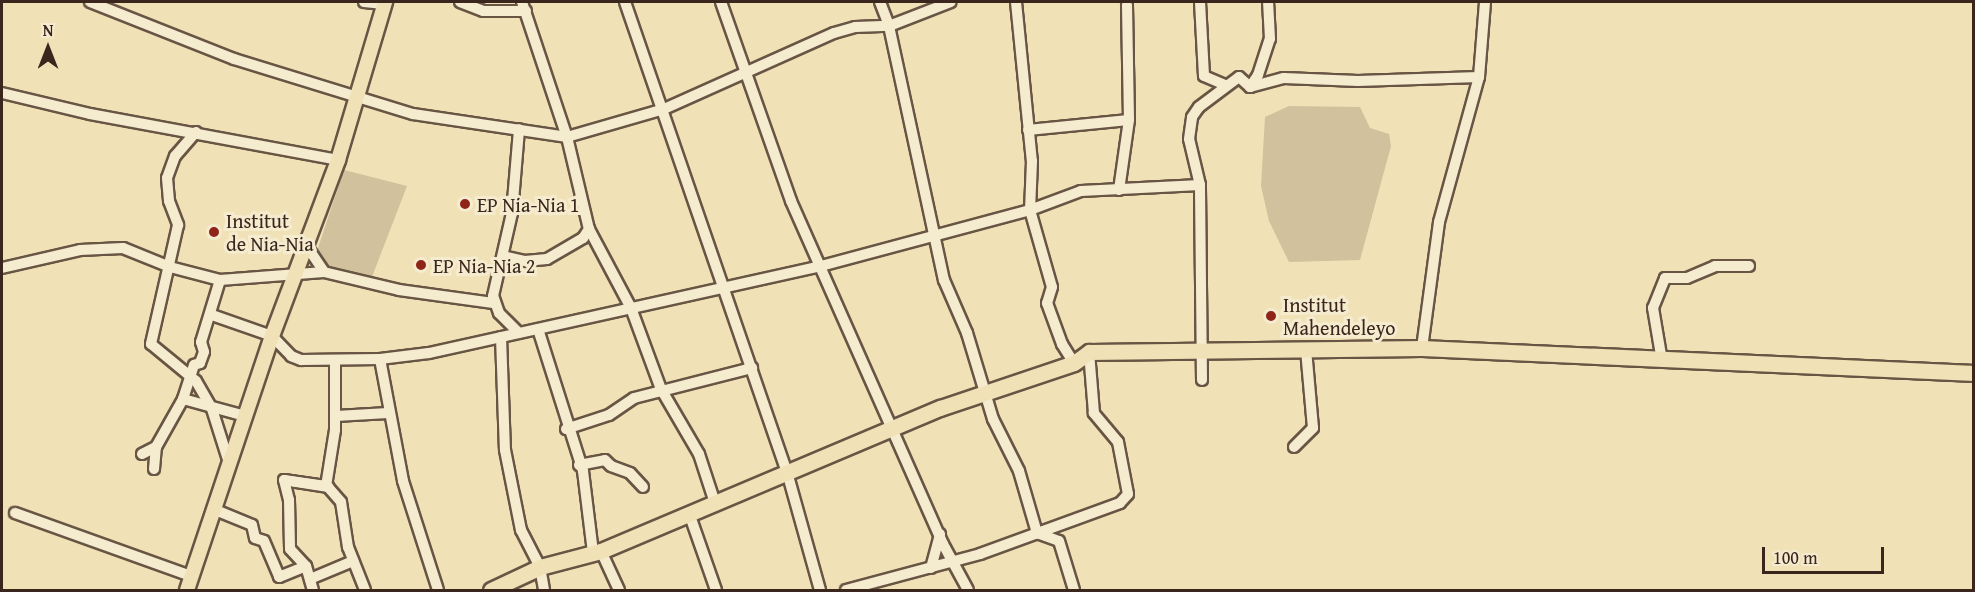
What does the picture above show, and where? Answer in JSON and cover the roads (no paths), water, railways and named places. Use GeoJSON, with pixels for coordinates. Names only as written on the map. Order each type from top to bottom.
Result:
{"type":"FeatureCollection","features":[{"type":"Feature","properties":{"kind":"highway"},"geometry":{"type":"LineString","coordinates":[[491,591],[540,567],[597,552],[714,500],[892,428],[985,392],[1074,363],[1089,352],[1202,348],[1306,350],[1422,348],[1662,361],[1974,373]]}},
{"type":"Feature","properties":{"kind":"main road"},"geometry":{"type":"LineString","coordinates":[[187,591],[272,336],[338,160],[384,3]]}},
{"type":"Feature","properties":{"kind":"street"},"geometry":{"type":"LineString","coordinates":[[90,2],[234,59],[412,114],[567,137],[664,109],[744,70],[834,33],[855,27],[890,26],[951,2]]}},
{"type":"Feature","properties":{"kind":"street"},"geometry":{"type":"LineString","coordinates":[[364,2],[384,3]]}},
{"type":"Feature","properties":{"kind":"street"},"geometry":{"type":"LineString","coordinates":[[460,2],[483,11],[524,6],[567,137],[589,229],[632,308],[662,389],[699,454],[714,500]]}},
{"type":"Feature","properties":{"kind":"street"},"geometry":{"type":"LineString","coordinates":[[625,2],[726,288],[787,472],[820,591]]}},
{"type":"Feature","properties":{"kind":"street"},"geometry":{"type":"LineString","coordinates":[[721,2],[788,192],[892,428],[968,591]]}},
{"type":"Feature","properties":{"kind":"street"},"geometry":{"type":"LineString","coordinates":[[880,2],[890,26],[944,280],[967,333],[993,419],[1020,471],[1037,532],[1059,542],[1074,591]]}},
{"type":"Feature","properties":{"kind":"street"},"geometry":{"type":"LineString","coordinates":[[1016,2],[1028,129],[1030,210],[1052,287],[1047,303],[1062,344],[1074,363]]}},
{"type":"Feature","properties":{"kind":"street"},"geometry":{"type":"LineString","coordinates":[[1200,2],[1204,76],[1225,84]]}},
{"type":"Feature","properties":{"kind":"street"},"geometry":{"type":"LineString","coordinates":[[1250,87],[1258,75],[1270,39],[1268,2]]}},
{"type":"Feature","properties":{"kind":"street"},"geometry":{"type":"LineString","coordinates":[[1422,348],[1439,222],[1479,77],[1485,2]]}},
{"type":"Feature","properties":{"kind":"street"},"geometry":{"type":"LineString","coordinates":[[1119,190],[1129,120],[1127,5]]}},
{"type":"Feature","properties":{"kind":"street"},"geometry":{"type":"LineString","coordinates":[[1202,381],[1200,185],[1189,139],[1192,117],[1225,84],[1239,77],[1250,87]]}},
{"type":"Feature","properties":{"kind":"street"},"geometry":{"type":"LineString","coordinates":[[1250,87],[1284,78],[1358,81],[1479,77]]}},
{"type":"Feature","properties":{"kind":"street"},"geometry":{"type":"LineString","coordinates":[[2,93],[90,114],[338,160]]}},
{"type":"Feature","properties":{"kind":"street"},"geometry":{"type":"LineString","coordinates":[[1028,129],[1129,120]]}},
{"type":"Feature","properties":{"kind":"street"},"geometry":{"type":"LineString","coordinates":[[493,303],[512,213],[519,129]]}},
{"type":"Feature","properties":{"kind":"street"},"geometry":{"type":"LineString","coordinates":[[196,132],[175,156],[167,178],[169,201],[178,225],[170,267],[151,329],[151,344],[191,376],[213,409],[229,463]]}},
{"type":"Feature","properties":{"kind":"street"},"geometry":{"type":"LineString","coordinates":[[212,315],[272,336],[291,356],[335,361],[380,359],[501,337],[821,266],[933,233],[1030,210],[1081,191],[1200,185]]}},
{"type":"Feature","properties":{"kind":"street"},"geometry":{"type":"LineString","coordinates":[[503,256],[525,261],[547,259],[583,238],[589,229]]}},
{"type":"Feature","properties":{"kind":"street"},"geometry":{"type":"LineString","coordinates":[[306,245],[324,272]]}},
{"type":"Feature","properties":{"kind":"street"},"geometry":{"type":"LineString","coordinates":[[2,268],[80,250],[123,248],[170,267],[220,280],[294,277],[324,272],[399,290],[493,303],[519,333]]}},
{"type":"Feature","properties":{"kind":"street"},"geometry":{"type":"LineString","coordinates":[[1662,361],[1653,308],[1665,278],[1687,278],[1715,266],[1749,266]]}},
{"type":"Feature","properties":{"kind":"street"},"geometry":{"type":"LineString","coordinates":[[154,469],[156,447],[183,399],[194,365],[200,363],[201,342],[212,315],[220,280]]}},
{"type":"Feature","properties":{"kind":"street"},"geometry":{"type":"LineString","coordinates":[[538,329],[558,385],[566,429],[588,497],[597,552],[619,591]]}},
{"type":"Feature","properties":{"kind":"street"},"geometry":{"type":"LineString","coordinates":[[501,337],[505,450],[521,530],[540,567],[544,591]]}},
{"type":"Feature","properties":{"kind":"street"},"geometry":{"type":"LineString","coordinates":[[1294,447],[1313,428],[1306,350]]}},
{"type":"Feature","properties":{"kind":"street"},"geometry":{"type":"LineString","coordinates":[[846,591],[954,562],[1120,503],[1128,494],[1118,442],[1094,413],[1089,352]]}},
{"type":"Feature","properties":{"kind":"street"},"geometry":{"type":"LineString","coordinates":[[380,359],[402,481],[438,591]]}},
{"type":"Feature","properties":{"kind":"street"},"geometry":{"type":"LineString","coordinates":[[284,480],[326,486],[336,416],[335,361]]}},
{"type":"Feature","properties":{"kind":"street"},"geometry":{"type":"LineString","coordinates":[[566,429],[609,415],[626,401],[662,389],[752,368]]}},
{"type":"Feature","properties":{"kind":"street"},"geometry":{"type":"LineString","coordinates":[[183,399],[245,416]]}},
{"type":"Feature","properties":{"kind":"street"},"geometry":{"type":"LineString","coordinates":[[336,416],[388,413]]}},
{"type":"Feature","properties":{"kind":"street"},"geometry":{"type":"LineString","coordinates":[[142,454],[156,447]]}},
{"type":"Feature","properties":{"kind":"street"},"geometry":{"type":"LineString","coordinates":[[579,465],[605,460],[630,473],[643,487]]}},
{"type":"Feature","properties":{"kind":"street"},"geometry":{"type":"LineString","coordinates":[[284,480],[328,487],[341,502],[353,561],[365,591]]}},
{"type":"Feature","properties":{"kind":"street"},"geometry":{"type":"LineString","coordinates":[[284,480],[289,501],[290,549],[306,566],[311,585],[353,561]]}},
{"type":"Feature","properties":{"kind":"street"},"geometry":{"type":"LineString","coordinates":[[213,509],[252,525],[255,538],[264,542],[279,577],[306,566]]}},
{"type":"Feature","properties":{"kind":"street"},"geometry":{"type":"LineString","coordinates":[[15,513],[191,576]]}},
{"type":"Feature","properties":{"kind":"street"},"geometry":{"type":"LineString","coordinates":[[688,513],[716,591]]}},
{"type":"Feature","properties":{"kind":"street"},"geometry":{"type":"LineString","coordinates":[[931,568],[940,533]]}},
{"type":"Feature","properties":{"kind":"place","name":"EP Nia-Nia 1"},"geometry":{"type":"Point","coordinates":[465,204]}},
{"type":"Feature","properties":{"kind":"place","name":"Institut de Nia-Nia"},"geometry":{"type":"Point","coordinates":[214,232]}},
{"type":"Feature","properties":{"kind":"place","name":"EP Nia-Nia 2"},"geometry":{"type":"Point","coordinates":[421,265]}},
{"type":"Feature","properties":{"kind":"place","name":"Institut Mahendeleyo"},"geometry":{"type":"Point","coordinates":[1271,316]}}]}
